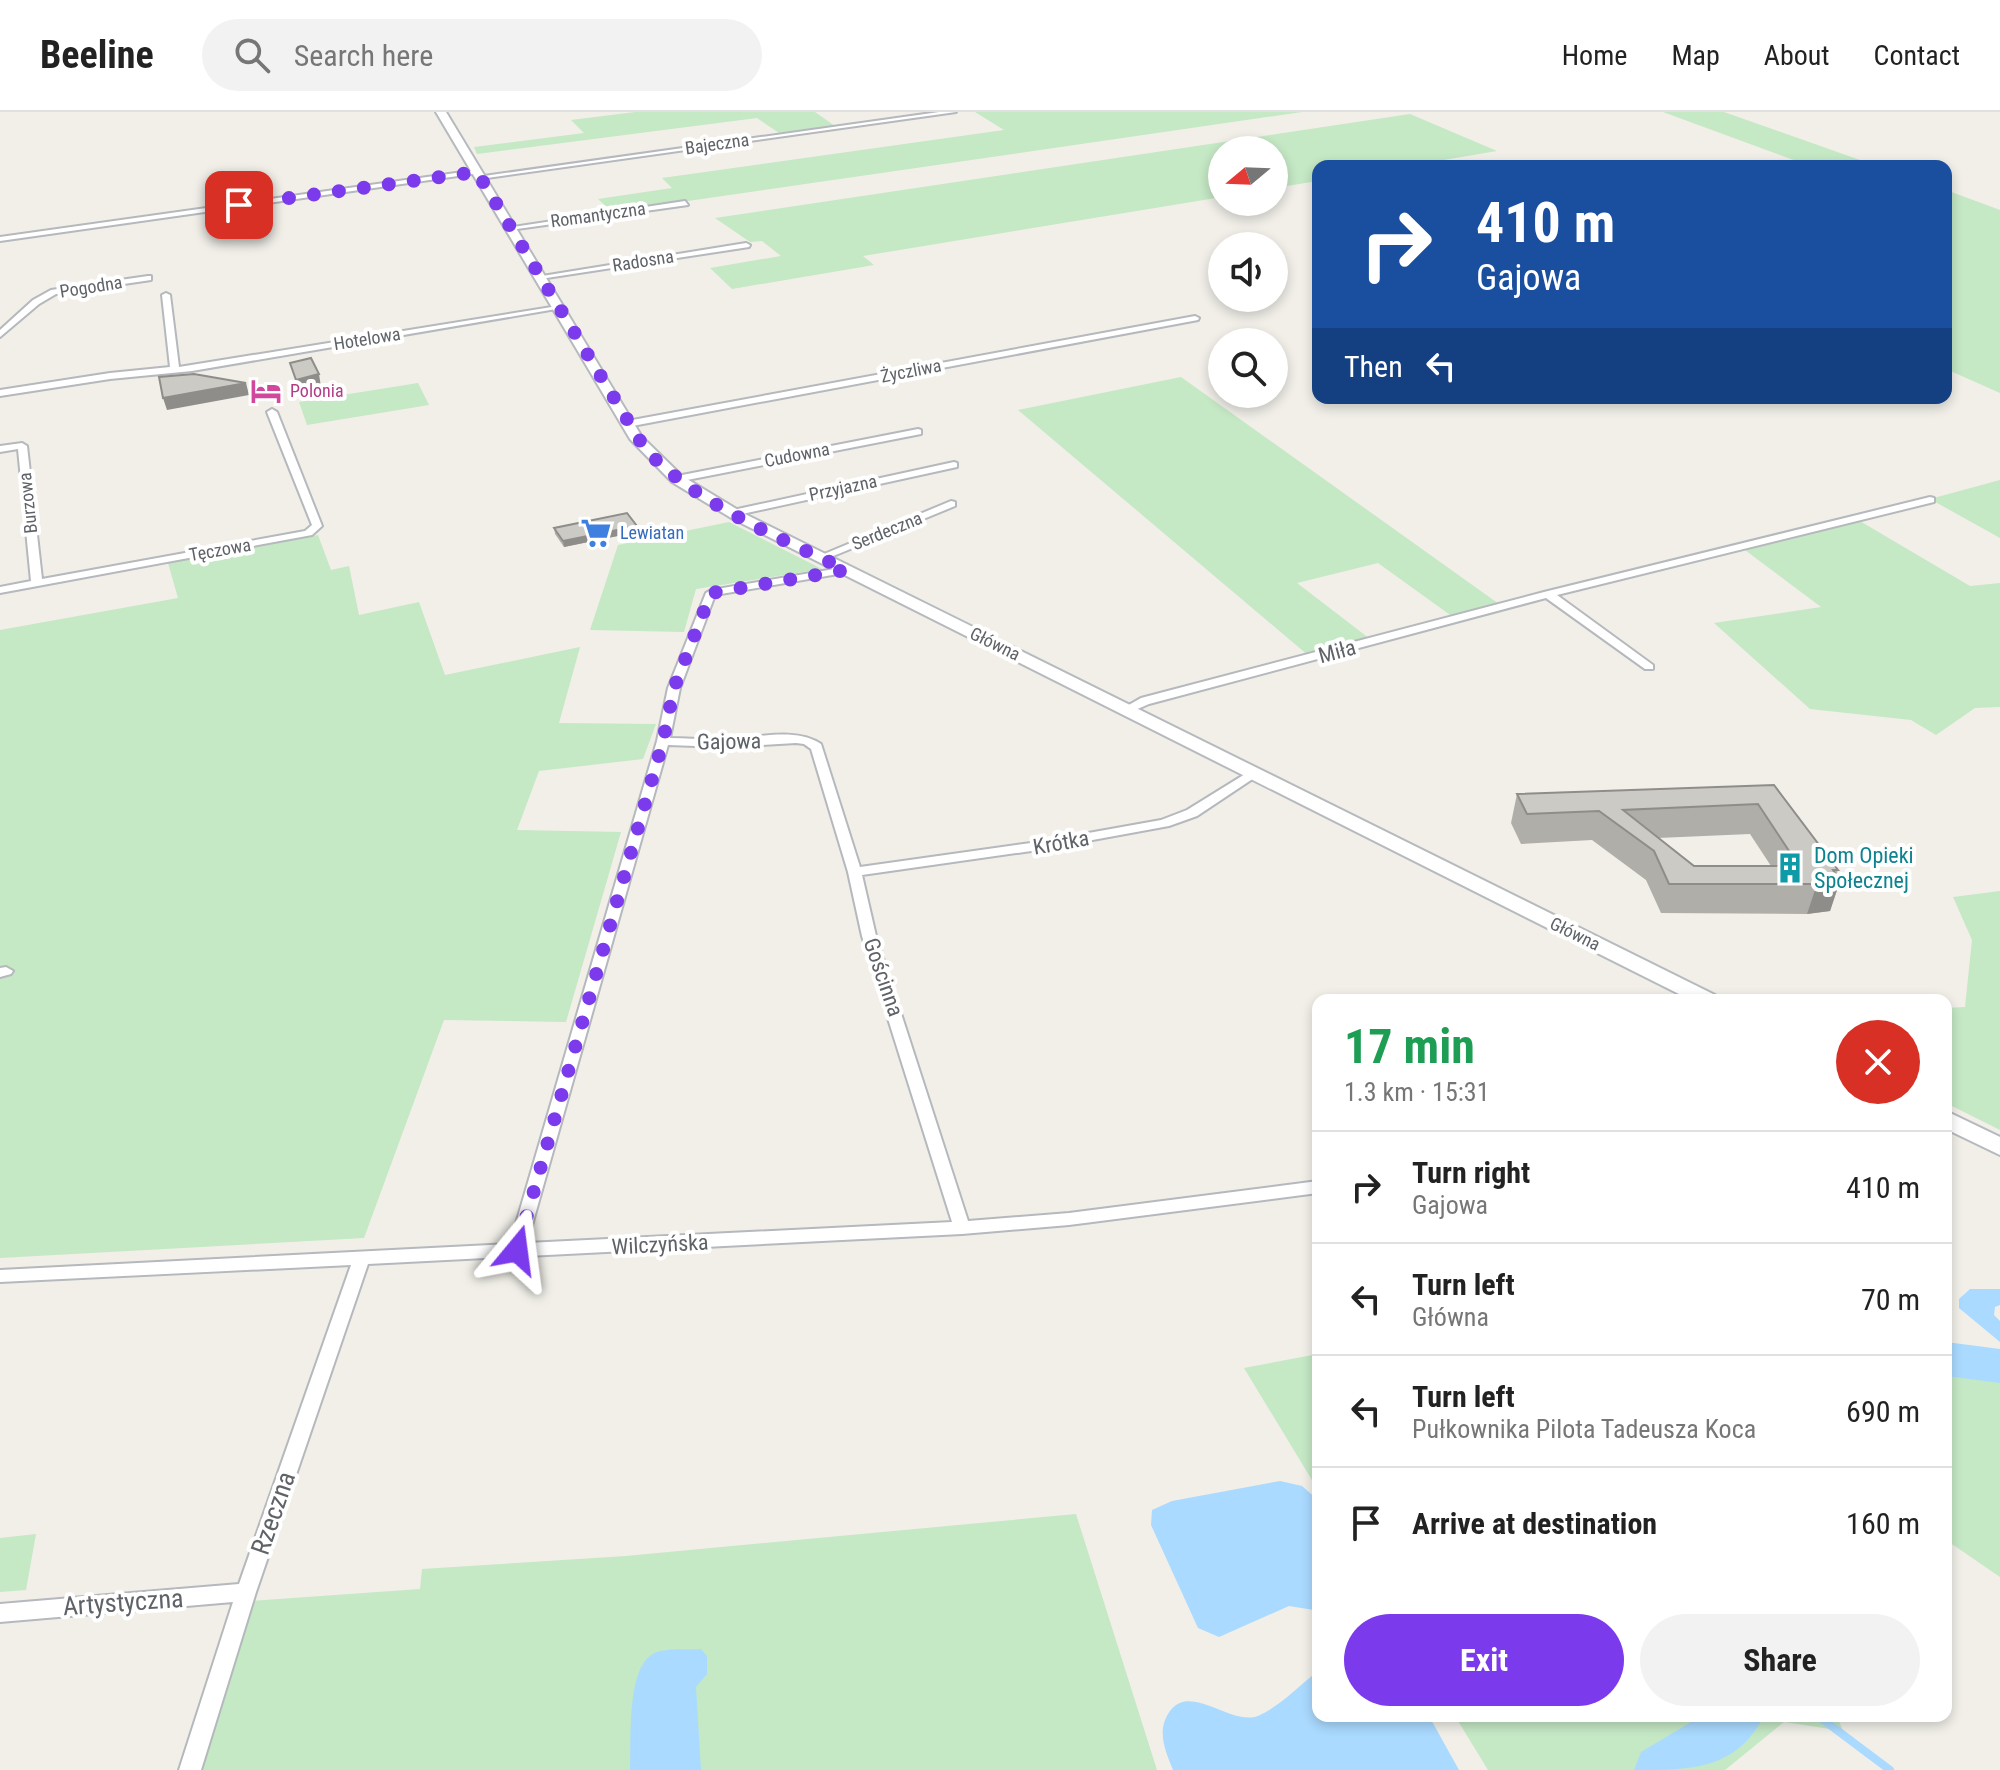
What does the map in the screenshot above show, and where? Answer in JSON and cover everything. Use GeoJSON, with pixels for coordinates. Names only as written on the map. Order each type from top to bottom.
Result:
{"type":"FeatureCollection","features":[{"type":"Feature","properties":{"kind":"street","name":"Główna"},"geometry":{"type":"LineString","coordinates":[[441,112],[627,424],[645,449],[677,479],[733,513],[1696,994]]}},
{"type":"Feature","properties":{"kind":"street","name":"Bajeczna"},"geometry":{"type":"LineString","coordinates":[[0,239],[953,112]]}},
{"type":"Feature","properties":{"kind":"street","name":"Romantyczna"},"geometry":{"type":"LineString","coordinates":[[510,228],[685,203]]}},
{"type":"Feature","properties":{"kind":"street","name":"Radosna"},"geometry":{"type":"LineString","coordinates":[[540,277],[746,245]]}},
{"type":"Feature","properties":{"kind":"street","name":"Pogodna"},"geometry":{"type":"LineString","coordinates":[[0,334],[36,302],[54,292],[148,278]]}},
{"type":"Feature","properties":{"kind":"street"},"geometry":{"type":"LineString","coordinates":[[166,295],[175,369]]}},
{"type":"Feature","properties":{"kind":"street","name":"Hotelowa"},"geometry":{"type":"LineString","coordinates":[[0,393],[175,369],[558,308]]}},
{"type":"Feature","properties":{"kind":"street","name":"Życzliwa"},"geometry":{"type":"LineString","coordinates":[[627,424],[1195,318]]}},
{"type":"Feature","properties":{"kind":"street","name":"Tęczowa"},"geometry":{"type":"LineString","coordinates":[[0,590],[308,533],[317,526],[272,412]]}},
{"type":"Feature","properties":{"kind":"street","name":"Cudowna"},"geometry":{"type":"LineString","coordinates":[[677,479],[918,432]]}},
{"type":"Feature","properties":{"kind":"street","name":"Burzowa"},"geometry":{"type":"LineString","coordinates":[[0,449],[22,446],[37,583]]}},
{"type":"Feature","properties":{"kind":"street","name":"Przyjazna"},"geometry":{"type":"LineString","coordinates":[[733,513],[954,465]]}},
{"type":"Feature","properties":{"kind":"street","name":"Miła"},"geometry":{"type":"LineString","coordinates":[[1126,710],[1145,701],[1548,594],[1930,500]]}},
{"type":"Feature","properties":{"kind":"street","name":"Serdeczna"},"geometry":{"type":"LineString","coordinates":[[822,557],[951,504]]}},
{"type":"Feature","properties":{"kind":"street","name":"Gajowa"},"geometry":{"type":"LineString","coordinates":[[517,1250],[663,741],[674,688],[711,593],[846,570]]}},
{"type":"Feature","properties":{"kind":"street"},"geometry":{"type":"LineString","coordinates":[[1548,594],[1649,667]]}},
{"type":"Feature","properties":{"kind":"street","name":"Gajowa"},"geometry":{"type":"LineString","coordinates":[[663,741],[724,743],[796,739]]}},
{"type":"Feature","properties":{"kind":"street","name":"Gościnna"},"geometry":{"type":"LineString","coordinates":[[796,739],[808,741],[817,747],[855,872],[869,936],[962,1228]]}},
{"type":"Feature","properties":{"kind":"street","name":"Krótka"},"geometry":{"type":"LineString","coordinates":[[855,872],[1038,846],[1164,823],[1192,813],[1254,774]]}},
{"type":"Feature","properties":{"kind":"street"},"geometry":{"type":"LineString","coordinates":[[1952,1122],[2000,1147]]}},
{"type":"Feature","properties":{"kind":"street","name":"Wilczyńska"},"geometry":{"type":"LineString","coordinates":[[0,1276],[962,1228],[1069,1219],[1312,1188]]}},
{"type":"Feature","properties":{"kind":"street","name":"Rzeczna"},"geometry":{"type":"LineString","coordinates":[[190,1770],[246,1592],[362,1257]]}},
{"type":"Feature","properties":{"kind":"street","name":"Artystyczna"},"geometry":{"type":"LineString","coordinates":[[0,1613],[246,1592]]}},
{"type":"Feature","properties":{"kind":"green space"},"geometry":{"type":"Polygon","coordinates":[[[635,112],[815,112],[835,126],[779,133],[757,118],[477,154],[474,147],[584,133],[571,120],[635,112]]]}},
{"type":"Feature","properties":{"kind":"green space"},"geometry":{"type":"Polygon","coordinates":[[[975,112],[1302,112],[612,212],[598,199],[672,188],[662,178],[1004,130],[975,112]]]}},
{"type":"Feature","properties":{"kind":"green space"},"geometry":{"type":"Polygon","coordinates":[[[1663,112],[1724,112],[1860,160],[1794,160],[1663,112]]]}},
{"type":"Feature","properties":{"kind":"green space"},"geometry":{"type":"Polygon","coordinates":[[[1410,114],[1497,151],[1444,160],[1312,160],[1312,182],[1288,186],[1288,136],[1263,136],[1410,114]]]}},
{"type":"Feature","properties":{"kind":"green space"},"geometry":{"type":"Polygon","coordinates":[[[1208,144],[1208,199],[863,256],[874,265],[732,289],[710,268],[781,256],[762,241],[750,242],[715,218],[1208,144]]]}},
{"type":"Feature","properties":{"kind":"green space"},"geometry":{"type":"Polygon","coordinates":[[[1952,192],[2000,210],[2000,393],[1952,372],[1952,192]]]}},
{"type":"Feature","properties":{"kind":"green space"},"geometry":{"type":"Polygon","coordinates":[[[1181,377],[1208,396],[1208,408],[1224,408],[1499,604],[1453,617],[1378,563],[1297,583],[1370,639],[1309,656],[1018,410],[1181,377]]]}},
{"type":"Feature","properties":{"kind":"green space"},"geometry":{"type":"Polygon","coordinates":[[[418,383],[429,405],[307,425],[299,402],[418,383]]]}},
{"type":"Feature","properties":{"kind":"green space"},"geometry":{"type":"Polygon","coordinates":[[[2000,480],[2000,538],[1930,499],[2000,480]]]}},
{"type":"Feature","properties":{"kind":"green space"},"geometry":{"type":"Polygon","coordinates":[[[1853,517],[1970,586],[2000,583],[2000,707],[1975,708],[1936,735],[1911,720],[1810,709],[1714,623],[1821,607],[1737,544],[1853,517]]]}},
{"type":"Feature","properties":{"kind":"green space"},"geometry":{"type":"Polygon","coordinates":[[[729,522],[822,569],[696,589],[684,632],[590,630],[618,545],[729,522]]]}},
{"type":"Feature","properties":{"kind":"green space"},"geometry":{"type":"Polygon","coordinates":[[[318,535],[331,570],[349,566],[359,615],[419,602],[445,675],[580,647],[559,723],[656,724],[643,759],[539,771],[517,830],[621,832],[566,1022],[444,1020],[364,1238],[0,1258],[0,630],[178,598],[168,563],[318,535]]]}},
{"type":"Feature","properties":{"kind":"green space"},"geometry":{"type":"Polygon","coordinates":[[[2000,891],[2000,1130],[1952,1106],[1952,1008],[1965,1007],[1972,940],[1953,897],[2000,891]]]}},
{"type":"Feature","properties":{"kind":"green space"},"geometry":{"type":"Polygon","coordinates":[[[1952,1345],[2000,1352],[2000,1577],[1952,1544],[1952,1345]]]}},
{"type":"Feature","properties":{"kind":"green space"},"geometry":{"type":"Polygon","coordinates":[[[1312,1355],[1312,1480],[1244,1368],[1312,1355]]]}},
{"type":"Feature","properties":{"kind":"green space"},"geometry":{"type":"Polygon","coordinates":[[[1076,1514],[1157,1770],[200,1770],[249,1601],[420,1589],[422,1569],[626,1556],[1076,1514]]]}},
{"type":"Feature","properties":{"kind":"green space"},"geometry":{"type":"Polygon","coordinates":[[[36,1534],[26,1590],[0,1592],[0,1538],[36,1534]]]}},
{"type":"Feature","properties":{"kind":"green space"},"geometry":{"type":"Polygon","coordinates":[[[1459,1722],[1784,1722],[1725,1770],[1488,1770],[1459,1722]]]}},
{"type":"Feature","properties":{"kind":"green space"},"geometry":{"type":"Polygon","coordinates":[[[1784,1722],[1839,1722],[1843,1731],[1784,1722]]]}},
{"type":"Feature","properties":{"kind":"water"},"geometry":{"type":"Polygon","coordinates":[[[1970,1289],[2000,1289],[2000,1305],[1995,1307],[1994,1315],[2000,1321],[2000,1342],[1959,1308],[1959,1299],[1970,1289]]]}},
{"type":"Feature","properties":{"kind":"water"},"geometry":{"type":"Polygon","coordinates":[[[1280,1481],[1302,1486],[1312,1495],[1312,1610],[1289,1606],[1219,1637],[1198,1628],[1151,1525],[1152,1510],[1172,1501],[1280,1481]]]}},
{"type":"Feature","properties":{"kind":"water"},"geometry":{"type":"Polygon","coordinates":[[[701,1649],[707,1656],[707,1674],[696,1687],[701,1770],[630,1770],[632,1704],[640,1671],[647,1659],[657,1652],[701,1649]]]}},
{"type":"Feature","properties":{"kind":"water"},"geometry":{"type":"Polygon","coordinates":[[[1312,1676],[1312,1722],[1432,1722],[1459,1770],[1173,1770],[1165,1748],[1163,1725],[1170,1711],[1179,1704],[1189,1701],[1200,1703],[1247,1718],[1266,1712],[1312,1676]]]}},
{"type":"Feature","properties":{"kind":"building"},"geometry":{"type":"Polygon","coordinates":[[[311,358],[319,374],[296,380],[290,363],[311,358]]]}},
{"type":"Feature","properties":{"kind":"building"},"geometry":{"type":"Polygon","coordinates":[[[194,374],[246,383],[163,398],[159,377],[194,374]]]}},
{"type":"Feature","properties":{"kind":"building"},"geometry":{"type":"Polygon","coordinates":[[[627,513],[637,526],[563,541],[554,528],[627,513]]]}},
{"type":"Feature","properties":{"kind":"building"},"geometry":{"type":"Polygon","coordinates":[[[1774,785],[1838,870],[1833,870],[1840,881],[1817,884],[1669,884],[1654,851],[1599,811],[1527,814],[1517,794],[1774,785]],[[1758,804],[1623,810],[1694,866],[1799,866],[1758,804]]]}},
{"type":"Feature","properties":{"kind":"waterway"},"geometry":{"type":"LineString","coordinates":[[1952,1360],[2000,1366]]}},
{"type":"Feature","properties":{"kind":"waterway"},"geometry":{"type":"LineString","coordinates":[[1660,1770],[1709,1742],[1731,1722]]}},
{"type":"Feature","properties":{"kind":"waterway"},"geometry":{"type":"LineString","coordinates":[[1826,1722],[1890,1770]]}},
{"type":"Feature","properties":{"kind":"place","name":"Polonia"},"geometry":{"type":"Point","coordinates":[266,391]}},
{"type":"Feature","properties":{"kind":"place","name":"Lewiatan"},"geometry":{"type":"Point","coordinates":[596,533]}},
{"type":"Feature","properties":{"kind":"place","name":"Dom Opieki Społecznej"},"geometry":{"type":"Point","coordinates":[1790,868]}},
{"type":"Feature","properties":{"kind":"route"},"geometry":{"type":"LineString","coordinates":[[239,205],[477,172],[627,424],[645,449],[677,479],[709,500],[846,570],[711,593],[674,688],[663,741],[517,1250]]}}]}
